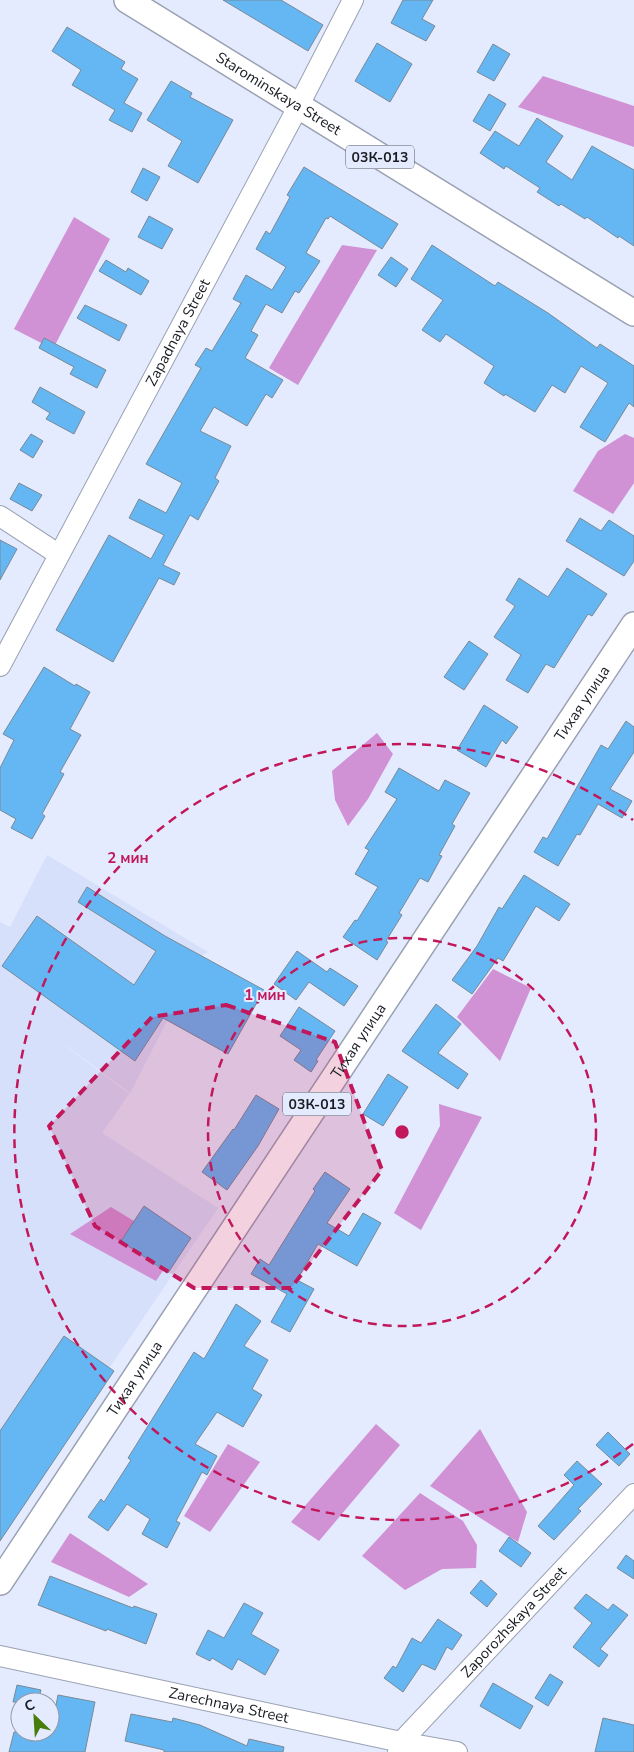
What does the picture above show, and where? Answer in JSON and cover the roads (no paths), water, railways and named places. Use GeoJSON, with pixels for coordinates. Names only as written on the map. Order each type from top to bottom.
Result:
{"type":"FeatureCollection","features":[{"type":"Feature","properties":{"kind":"main road","name":"Starominskaya Street"},"geometry":{"type":"LineString","coordinates":[[127,0],[634,313]]}},
{"type":"Feature","properties":{"kind":"main road","name":"Тихая улица"},"geometry":{"type":"LineString","coordinates":[[0,1582],[634,625]]}},
{"type":"Feature","properties":{"kind":"street","name":"Zapadnaya Street"},"geometry":{"type":"LineString","coordinates":[[0,666],[58,554],[298,107],[353,0]]}},
{"type":"Feature","properties":{"kind":"street"},"geometry":{"type":"LineString","coordinates":[[0,516],[58,554]]}},
{"type":"Feature","properties":{"kind":"street","name":"Zaporozhskaya Street"},"geometry":{"type":"LineString","coordinates":[[400,1747],[634,1494]]}},
{"type":"Feature","properties":{"kind":"street","name":"Zarechnaya Street"},"geometry":{"type":"LineString","coordinates":[[0,1656],[400,1747],[457,1752]]}}]}
